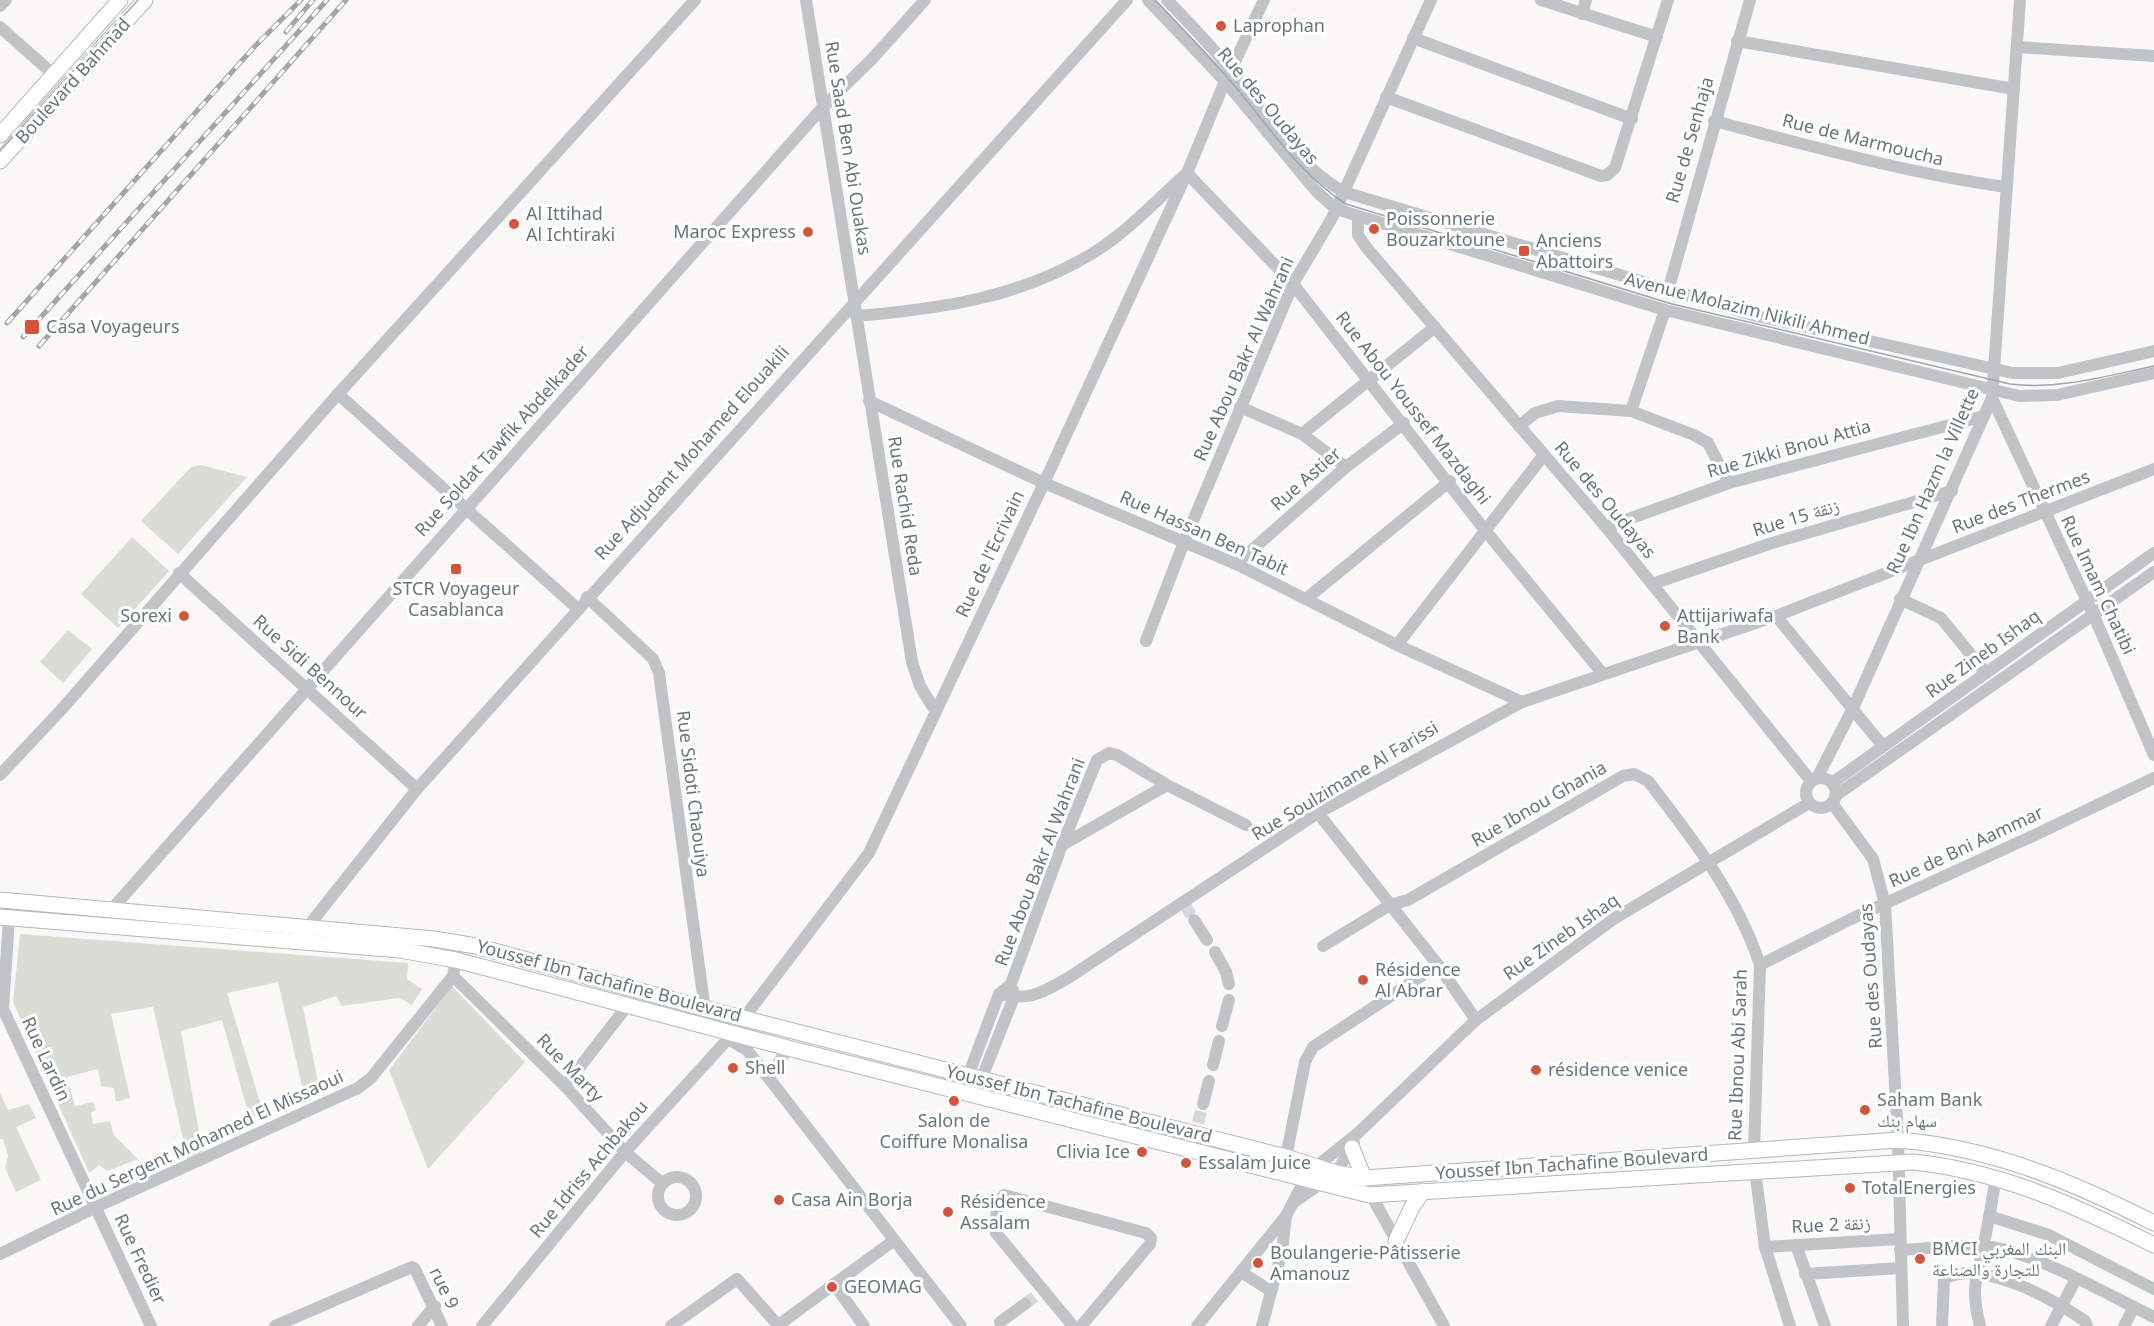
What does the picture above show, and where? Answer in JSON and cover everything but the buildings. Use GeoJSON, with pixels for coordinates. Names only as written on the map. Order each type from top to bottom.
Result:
{"type":"FeatureCollection","features":[{"type":"Feature","properties":{"kind":"main road","name":"Boulevard Bahmad"},"geometry":{"type":"LineString","coordinates":[[0,135],[120,0]]}},
{"type":"Feature","properties":{"kind":"main road","name":"Boulevard Bahmad"},"geometry":{"type":"LineString","coordinates":[[0,161],[145,0]]}},
{"type":"Feature","properties":{"kind":"main road","name":"Youssef Ibn Tachafine Boulevard"},"geometry":{"type":"LineString","coordinates":[[0,900],[111,910],[302,935],[456,960],[707,1025],[730,1035],[788,1047],[1369,1195],[1898,1162],[1944,1165],[1996,1177],[2068,1203],[2154,1245]]}},
{"type":"Feature","properties":{"kind":"main road","name":"Youssef Ibn Tachafine Boulevard"},"geometry":{"type":"LineString","coordinates":[[4,917],[302,935],[434,939],[476,946],[703,1008],[974,1077],[1197,1128],[1336,1173],[1364,1178],[1898,1140],[1944,1144],[2050,1175],[2154,1223]]}},
{"type":"Feature","properties":{"kind":"main road"},"geometry":{"type":"LineString","coordinates":[[1352,1148],[1364,1178]]}},
{"type":"Feature","properties":{"kind":"main road"},"geometry":{"type":"LineString","coordinates":[[1396,1241],[1412,1207],[1424,1191]]}},
{"type":"Feature","properties":{"kind":"street"},"geometry":{"type":"LineString","coordinates":[[0,6],[6,0]]}},
{"type":"Feature","properties":{"kind":"street"},"geometry":{"type":"LineString","coordinates":[[0,775],[61,710],[339,393],[695,0]]}},
{"type":"Feature","properties":{"kind":"street","name":"Rue Saad Ben Abi Ouakas"},"geometry":{"type":"LineString","coordinates":[[806,0],[854,301]]}},
{"type":"Feature","properties":{"kind":"street","name":"Rue Soldat Tawfik Abdelkader"},"geometry":{"type":"LineString","coordinates":[[111,910],[822,108],[872,59],[925,0]]}},
{"type":"Feature","properties":{"kind":"street","name":"Rue Adjudant Mohamed Elouakili"},"geometry":{"type":"LineString","coordinates":[[302,935],[417,789],[587,597],[1127,0]]}},
{"type":"Feature","properties":{"kind":"street","name":"Rue des Oudayas"},"geometry":{"type":"LineString","coordinates":[[1148,0],[1228,76],[1308,165],[1324,180],[1344,192]]}},
{"type":"Feature","properties":{"kind":"street","name":"Rue des Oudayas"},"geometry":{"type":"LineString","coordinates":[[1167,0],[1316,191],[1336,209]]}},
{"type":"Feature","properties":{"kind":"street","name":"Rue de l'Ecrivain"},"geometry":{"type":"LineString","coordinates":[[745,1017],[862,866],[1044,483],[1264,0]]}},
{"type":"Feature","properties":{"kind":"street","name":"Rue Abou Bakr Al Wahrani"},"geometry":{"type":"LineString","coordinates":[[1146,641],[1240,406],[1293,284],[1336,209],[1431,0]]}},
{"type":"Feature","properties":{"kind":"street"},"geometry":{"type":"LineString","coordinates":[[1541,0],[1657,37]]}},
{"type":"Feature","properties":{"kind":"street"},"geometry":{"type":"LineString","coordinates":[[1582,14],[1586,0]]}},
{"type":"Feature","properties":{"kind":"street"},"geometry":{"type":"LineString","coordinates":[[1386,97],[1601,176],[1611,173],[1615,168],[1632,119],[1668,0]]}},
{"type":"Feature","properties":{"kind":"street","name":"Rue de Senhaja"},"geometry":{"type":"LineString","coordinates":[[1668,291],[1714,121],[1750,0]]}},
{"type":"Feature","properties":{"kind":"street","name":"Rue Ibn Hazm la Villette"},"geometry":{"type":"LineString","coordinates":[[1814,780],[1853,708],[1918,559],[1952,491],[1993,394],[2020,0]]}},
{"type":"Feature","properties":{"kind":"street"},"geometry":{"type":"LineString","coordinates":[[0,27],[53,74]]}},
{"type":"Feature","properties":{"kind":"street"},"geometry":{"type":"LineString","coordinates":[[1413,38],[1632,119]]}},
{"type":"Feature","properties":{"kind":"street"},"geometry":{"type":"LineString","coordinates":[[1737,41],[2014,89]]}},
{"type":"Feature","properties":{"kind":"street"},"geometry":{"type":"LineString","coordinates":[[2018,47],[2154,56]]}},
{"type":"Feature","properties":{"kind":"street","name":"Rue de Marmoucha"},"geometry":{"type":"LineString","coordinates":[[1714,121],[1863,161],[1938,177],[2006,187]]}},
{"type":"Feature","properties":{"kind":"street"},"geometry":{"type":"LineString","coordinates":[[856,316],[956,304],[1000,295],[1051,275],[1094,253],[1186,173]]}},
{"type":"Feature","properties":{"kind":"street","name":"Rue Abou Youssef Mazdaghi"},"geometry":{"type":"LineString","coordinates":[[1186,173],[1293,284],[1450,481],[1484,529],[1603,674]]}},
{"type":"Feature","properties":{"kind":"street","name":"Avenue Molazim Nikili Ahmed"},"geometry":{"type":"LineString","coordinates":[[1344,192],[1753,315],[1995,369],[2031,375],[2058,373],[2154,351]]}},
{"type":"Feature","properties":{"kind":"street","name":"Avenue Molazim Nikili Ahmed"},"geometry":{"type":"LineString","coordinates":[[1336,209],[1665,310],[1993,394],[2057,395],[2154,373]]}},
{"type":"Feature","properties":{"kind":"street","name":"Rue des Oudayas"},"geometry":{"type":"LineString","coordinates":[[1364,217],[1358,235],[1366,247],[1606,528],[1697,642],[1814,780]]}},
{"type":"Feature","properties":{"kind":"street","name":"Rue Rachid Reda"},"geometry":{"type":"LineString","coordinates":[[854,301],[912,662],[915,676],[936,712]]}},
{"type":"Feature","properties":{"kind":"street"},"geometry":{"type":"LineString","coordinates":[[1631,411],[1665,310]]}},
{"type":"Feature","properties":{"kind":"street"},"geometry":{"type":"LineString","coordinates":[[1302,434],[1435,327]]}},
{"type":"Feature","properties":{"kind":"street"},"geometry":{"type":"LineString","coordinates":[[339,393],[466,510],[578,608]]}},
{"type":"Feature","properties":{"kind":"street","name":"Rue Imam Chatibi"},"geometry":{"type":"LineString","coordinates":[[1993,394],[2045,513],[2094,616],[2154,755]]}},
{"type":"Feature","properties":{"kind":"street","name":"Rue Hassan Ben Tabit"},"geometry":{"type":"LineString","coordinates":[[869,401],[1044,483],[1236,564],[1396,645],[1522,702]]}},
{"type":"Feature","properties":{"kind":"street"},"geometry":{"type":"LineString","coordinates":[[1240,406],[1302,434],[1346,467]]}},
{"type":"Feature","properties":{"kind":"street"},"geometry":{"type":"LineString","coordinates":[[1519,426],[1535,413],[1558,406],[1631,411],[1694,435],[1708,443],[1730,483]]}},
{"type":"Feature","properties":{"kind":"street","name":"Rue Zikki Bnou Attia"},"geometry":{"type":"LineString","coordinates":[[1606,528],[1730,483],[1984,416]]}},
{"type":"Feature","properties":{"kind":"street","name":"Rue Astier"},"geometry":{"type":"LineString","coordinates":[[1236,564],[1346,467],[1404,423]]}},
{"type":"Feature","properties":{"kind":"street"},"geometry":{"type":"LineString","coordinates":[[1396,645],[1543,456]]}},
{"type":"Feature","properties":{"kind":"street","name":"Rue des Thermes"},"geometry":{"type":"LineString","coordinates":[[1697,642],[1776,616],[2154,469]]}},
{"type":"Feature","properties":{"kind":"street"},"geometry":{"type":"LineString","coordinates":[[1306,599],[1450,481]]}},
{"type":"Feature","properties":{"kind":"street","name":"Rue 15 زنقة"},"geometry":{"type":"LineString","coordinates":[[1652,584],[1772,543],[1952,491]]}},
{"type":"Feature","properties":{"kind":"street","name":"Rue Zineb Ishaq"},"geometry":{"type":"LineString","coordinates":[[1833,794],[1883,746],[2154,553]]}},
{"type":"Feature","properties":{"kind":"street","name":"Rue Zineb Ishaq"},"geometry":{"type":"LineString","coordinates":[[1833,794],[2094,616],[2154,572]]}},
{"type":"Feature","properties":{"kind":"street","name":"Rue Sidi Bennour"},"geometry":{"type":"LineString","coordinates":[[179,573],[417,789]]}},
{"type":"Feature","properties":{"kind":"street","name":"Rue Sidoti Chaouiya"},"geometry":{"type":"LineString","coordinates":[[587,597],[653,659],[660,673],[707,1025]]}},
{"type":"Feature","properties":{"kind":"street"},"geometry":{"type":"LineString","coordinates":[[1900,599],[1941,618],[1986,674]]}},
{"type":"Feature","properties":{"kind":"street"},"geometry":{"type":"LineString","coordinates":[[1776,616],[1883,746]]}},
{"type":"Feature","properties":{"kind":"street","name":"Rue Soulzimane Al Farissi"},"geometry":{"type":"LineString","coordinates":[[999,993],[1027,998],[1038,995],[1184,904],[1318,813],[1522,702],[1697,642]]}},
{"type":"Feature","properties":{"kind":"street","name":"Rue Abou Bakr Al Wahrani"},"geometry":{"type":"LineString","coordinates":[[969,1094],[999,993],[1011,984],[1062,845],[1097,760],[1103,755],[1117,754],[1167,785]]}},
{"type":"Feature","properties":{"kind":"street","name":"Rue Ibnou Ghania"},"geometry":{"type":"LineString","coordinates":[[1323,946],[1390,905],[1408,900],[1629,774],[1640,776],[1648,781],[1711,863]]}},
{"type":"Feature","properties":{"kind":"street","name":"Rue de Bni Aammar"},"geometry":{"type":"LineString","coordinates":[[1760,965],[2154,778]]}},
{"type":"Feature","properties":{"kind":"street"},"geometry":{"type":"LineString","coordinates":[[1825,779],[1833,794],[1818,808],[1809,803],[1806,789],[1814,780],[1825,779]]}},
{"type":"Feature","properties":{"kind":"street"},"geometry":{"type":"LineString","coordinates":[[1062,845],[1167,785],[1246,825]]}},
{"type":"Feature","properties":{"kind":"street","name":"Rue des Oudayas"},"geometry":{"type":"LineString","coordinates":[[1833,794],[1873,859],[1886,904],[1898,1140],[1903,1326]]}},
{"type":"Feature","properties":{"kind":"street","name":"Rue Zineb Ishaq"},"geometry":{"type":"LineString","coordinates":[[1286,1216],[1305,1179],[1316,1167],[1358,1133],[1476,1020],[1588,936],[1809,803]]}},
{"type":"Feature","properties":{"kind":"street"},"geometry":{"type":"LineString","coordinates":[[1318,813],[1438,965],[1476,1020]]}},
{"type":"Feature","properties":{"kind":"street","name":"Rue Ibnou Abi Sarah"},"geometry":{"type":"LineString","coordinates":[[1711,863],[1754,945],[1760,965],[1754,1151]]}},
{"type":"Feature","properties":{"kind":"street","name":"Rue Lardin"},"geometry":{"type":"LineString","coordinates":[[4,917],[1,1010],[96,1207]]}},
{"type":"Feature","properties":{"kind":"street"},"geometry":{"type":"LineString","coordinates":[[1194,920],[1207,940]]}},
{"type":"Feature","properties":{"kind":"street"},"geometry":{"type":"LineString","coordinates":[[1215,952],[1226,972],[1229,984]]}},
{"type":"Feature","properties":{"kind":"street","name":"Rue du Sergent Mohamed El Missaoui"},"geometry":{"type":"LineString","coordinates":[[0,1254],[96,1207],[358,1088],[371,1078],[453,976],[456,960]]}},
{"type":"Feature","properties":{"kind":"street"},"geometry":{"type":"LineString","coordinates":[[1286,1157],[1305,1062],[1313,1047],[1438,965]]}},
{"type":"Feature","properties":{"kind":"street","name":"Rue Marty"},"geometry":{"type":"LineString","coordinates":[[453,976],[565,1086],[625,1152],[663,1184]]}},
{"type":"Feature","properties":{"kind":"street","name":"Rue Abou Bakr Al Wahrani"},"geometry":{"type":"LineString","coordinates":[[974,1077],[1014,997],[1011,984]]}},
{"type":"Feature","properties":{"kind":"street"},"geometry":{"type":"LineString","coordinates":[[1222,1026],[1229,1000]]}},
{"type":"Feature","properties":{"kind":"street"},"geometry":{"type":"LineString","coordinates":[[565,1086],[628,1005]]}},
{"type":"Feature","properties":{"kind":"street","name":"Rue Idriss Achbakou"},"geometry":{"type":"LineString","coordinates":[[482,1326],[625,1152],[745,1017]]}},
{"type":"Feature","properties":{"kind":"street"},"geometry":{"type":"LineString","coordinates":[[730,1035],[747,1050],[961,1326]]}},
{"type":"Feature","properties":{"kind":"street"},"geometry":{"type":"LineString","coordinates":[[1213,1065],[1219,1041]]}},
{"type":"Feature","properties":{"kind":"street"},"geometry":{"type":"LineString","coordinates":[[769,1078],[788,1047]]}},
{"type":"Feature","properties":{"kind":"street"},"geometry":{"type":"LineString","coordinates":[[1203,1104],[1209,1081]]}},
{"type":"Feature","properties":{"kind":"street","name":"Rue Zineb Ishaq"},"geometry":{"type":"LineString","coordinates":[[1294,1202],[1336,1173],[1352,1148],[1358,1133]]}},
{"type":"Feature","properties":{"kind":"street"},"geometry":{"type":"LineString","coordinates":[[1755,1170],[1765,1247],[1776,1288],[1790,1326]]}},
{"type":"Feature","properties":{"kind":"street"},"geometry":{"type":"LineString","coordinates":[[1980,1326],[1974,1298],[1975,1275],[1984,1246],[1996,1177]]}},
{"type":"Feature","properties":{"kind":"street"},"geometry":{"type":"LineString","coordinates":[[1364,1178],[1369,1195],[1444,1326]]}},
{"type":"Feature","properties":{"kind":"street"},"geometry":{"type":"LineString","coordinates":[[1073,1326],[1040,1292],[996,1233],[997,1215],[1004,1195],[1149,1234],[1150,1244],[1081,1326]]}},
{"type":"Feature","properties":{"kind":"street","name":"Rue Fredier"},"geometry":{"type":"LineString","coordinates":[[96,1207],[151,1326]]}},
{"type":"Feature","properties":{"kind":"street"},"geometry":{"type":"LineString","coordinates":[[1197,1326],[1286,1216]]}},
{"type":"Feature","properties":{"kind":"street"},"geometry":{"type":"LineString","coordinates":[[1262,1326],[1282,1251],[1286,1216]]}},
{"type":"Feature","properties":{"kind":"street"},"geometry":{"type":"LineString","coordinates":[[1989,1216],[2049,1235],[2154,1289]]}},
{"type":"Feature","properties":{"kind":"street"},"geometry":{"type":"LineString","coordinates":[[671,1326],[733,1279],[740,1281],[777,1326],[893,1241]]}},
{"type":"Feature","properties":{"kind":"street","name":"Rue 2 زنقة"},"geometry":{"type":"LineString","coordinates":[[1765,1247],[1900,1244],[1984,1246],[2031,1259],[2154,1317]]}},
{"type":"Feature","properties":{"kind":"street"},"geometry":{"type":"LineString","coordinates":[[1796,1245],[1825,1326]]}},
{"type":"Feature","properties":{"kind":"street","name":"rue 9"},"geometry":{"type":"LineString","coordinates":[[291,1323],[412,1267],[435,1306],[442,1326]]}},
{"type":"Feature","properties":{"kind":"street"},"geometry":{"type":"LineString","coordinates":[[1805,1274],[1901,1268]]}},
{"type":"Feature","properties":{"kind":"street"},"geometry":{"type":"LineString","coordinates":[[1241,1272],[1271,1291]]}},
{"type":"Feature","properties":{"kind":"street"},"geometry":{"type":"LineString","coordinates":[[1942,1326],[1944,1280],[1956,1276],[1975,1275],[2026,1286],[2085,1320],[2087,1326]]}},
{"type":"Feature","properties":{"kind":"street"},"geometry":{"type":"LineString","coordinates":[[2051,1326],[2076,1279]]}},
{"type":"Feature","properties":{"kind":"street"},"geometry":{"type":"LineString","coordinates":[[834,1284],[864,1326]]}},
{"type":"Feature","properties":{"kind":"street"},"geometry":{"type":"LineString","coordinates":[[1000,1322],[1025,1304]]}},
{"type":"Feature","properties":{"kind":"street"},"geometry":{"type":"LineString","coordinates":[[418,1326],[435,1306]]}},
{"type":"Feature","properties":{"kind":"street"},"geometry":{"type":"LineString","coordinates":[[2124,1326],[2134,1307]]}},
{"type":"Feature","properties":{"kind":"street"},"geometry":{"type":"LineString","coordinates":[[276,1326],[291,1323]]}},
{"type":"Feature","properties":{"kind":"shaded area"},"geometry":{"type":"Polygon","coordinates":[[[201,465],[247,477],[178,554],[141,521],[191,467],[201,465]]]}},
{"type":"Feature","properties":{"kind":"shaded area"},"geometry":{"type":"Polygon","coordinates":[[[132,537],[169,571],[118,628],[81,594],[132,537]]]}},
{"type":"Feature","properties":{"kind":"shaded area"},"geometry":{"type":"Polygon","coordinates":[[[68,630],[92,649],[63,683],[40,662],[68,630]]]}},
{"type":"Feature","properties":{"kind":"shaded area"},"geometry":{"type":"Polygon","coordinates":[[[20,934],[408,963],[407,979],[422,989],[412,1005],[399,998],[342,1006],[336,996],[303,1007],[318,1082],[304,1094],[278,982],[227,993],[263,1112],[250,1119],[222,1020],[181,1031],[203,1154],[188,1161],[153,1007],[111,1014],[130,1098],[116,1102],[114,1088],[101,1086],[98,1069],[67,1077],[75,1106],[93,1102],[96,1110],[91,1113],[93,1124],[110,1121],[114,1135],[138,1159],[107,1171],[99,1165],[89,1173],[13,1002],[20,934]]]}},
{"type":"Feature","properties":{"kind":"shaded area"},"geometry":{"type":"Polygon","coordinates":[[[452,986],[525,1062],[428,1169],[389,1070],[452,986]]]}},
{"type":"Feature","properties":{"kind":"shaded area"},"geometry":{"type":"Polygon","coordinates":[[[0,1093],[8,1110],[29,1104],[36,1118],[16,1127],[41,1180],[16,1192],[5,1168],[8,1156],[3,1139],[0,1139],[0,1093]]]}},
{"type":"Feature","properties":{"kind":"tunnel"},"geometry":{"type":"LineString","coordinates":[[1185,905],[1194,920]]}},
{"type":"Feature","properties":{"kind":"tunnel"},"geometry":{"type":"LineString","coordinates":[[1198,1123],[1203,1104]]}},
{"type":"Feature","properties":{"kind":"tunnel"},"geometry":{"type":"LineString","coordinates":[[1025,1304],[1038,1294]]}},
{"type":"Feature","properties":{"kind":"tram line"},"geometry":{"type":"LineString","coordinates":[[0,151],[138,0]]}},
{"type":"Feature","properties":{"kind":"tram line"},"geometry":{"type":"LineString","coordinates":[[1155,0],[1229,79],[1276,137],[1315,180],[1346,204],[1672,304],[2010,384],[2064,384],[2154,366]]}},
{"type":"Feature","properties":{"kind":"railway"},"geometry":{"type":"LineString","coordinates":[[7,323],[256,45],[301,0]]}},
{"type":"Feature","properties":{"kind":"railway"},"geometry":{"type":"LineString","coordinates":[[286,32],[313,0]]}},
{"type":"Feature","properties":{"kind":"railway"},"geometry":{"type":"LineString","coordinates":[[23,337],[327,0]]}},
{"type":"Feature","properties":{"kind":"railway"},"geometry":{"type":"LineString","coordinates":[[39,346],[346,0]]}},
{"type":"Feature","properties":{"kind":"place","name":"Laprophan"},"geometry":{"type":"Point","coordinates":[1221,26]}},
{"type":"Feature","properties":{"kind":"place","name":"Al Ittihad Al Ichtiraki"},"geometry":{"type":"Point","coordinates":[514,224]}},
{"type":"Feature","properties":{"kind":"place","name":"Poissonnerie Bouzarktoune"},"geometry":{"type":"Point","coordinates":[1374,229]}},
{"type":"Feature","properties":{"kind":"place","name":"Maroc Express"},"geometry":{"type":"Point","coordinates":[808,232]}},
{"type":"Feature","properties":{"kind":"place","name":"Anciens Abattoirs"},"geometry":{"type":"Point","coordinates":[1524,251]}},
{"type":"Feature","properties":{"kind":"place","name":"Casa Voyageurs"},"geometry":{"type":"Point","coordinates":[32,327]}},
{"type":"Feature","properties":{"kind":"place","name":"STCR Voyageur Casablanca"},"geometry":{"type":"Point","coordinates":[456,569]}},
{"type":"Feature","properties":{"kind":"place","name":"Sorexi"},"geometry":{"type":"Point","coordinates":[184,616]}},
{"type":"Feature","properties":{"kind":"place","name":"Attijariwafa Bank"},"geometry":{"type":"Point","coordinates":[1665,626]}},
{"type":"Feature","properties":{"kind":"place","name":"Résidence Al Abrar"},"geometry":{"type":"Point","coordinates":[1363,980]}},
{"type":"Feature","properties":{"kind":"place","name":"Shell"},"geometry":{"type":"Point","coordinates":[733,1068]}},
{"type":"Feature","properties":{"kind":"place","name":"résidence venice"},"geometry":{"type":"Point","coordinates":[1536,1070]}},
{"type":"Feature","properties":{"kind":"place","name":"Salon de Coiffure Monalisa"},"geometry":{"type":"Point","coordinates":[954,1101]}},
{"type":"Feature","properties":{"kind":"place","name":"Saham Bank سهام بنك"},"geometry":{"type":"Point","coordinates":[1865,1110]}},
{"type":"Feature","properties":{"kind":"place","name":"Clivia Ice"},"geometry":{"type":"Point","coordinates":[1142,1152]}},
{"type":"Feature","properties":{"kind":"place","name":"Essalam Juice"},"geometry":{"type":"Point","coordinates":[1186,1163]}},
{"type":"Feature","properties":{"kind":"place","name":"TotalEnergies"},"geometry":{"type":"Point","coordinates":[1850,1188]}},
{"type":"Feature","properties":{"kind":"place","name":"Casa Ain Borja"},"geometry":{"type":"Point","coordinates":[779,1200]}},
{"type":"Feature","properties":{"kind":"place","name":"Résidence Assalam"},"geometry":{"type":"Point","coordinates":[948,1212]}},
{"type":"Feature","properties":{"kind":"place","name":"BMCI البنك المغربي للتجارة والصناعة"},"geometry":{"type":"Point","coordinates":[1920,1259]}},
{"type":"Feature","properties":{"kind":"place","name":"Boulangerie-Pâtisserie Amanouz"},"geometry":{"type":"Point","coordinates":[1258,1263]}},
{"type":"Feature","properties":{"kind":"place","name":"GEOMAG"},"geometry":{"type":"Point","coordinates":[832,1287]}}]}
